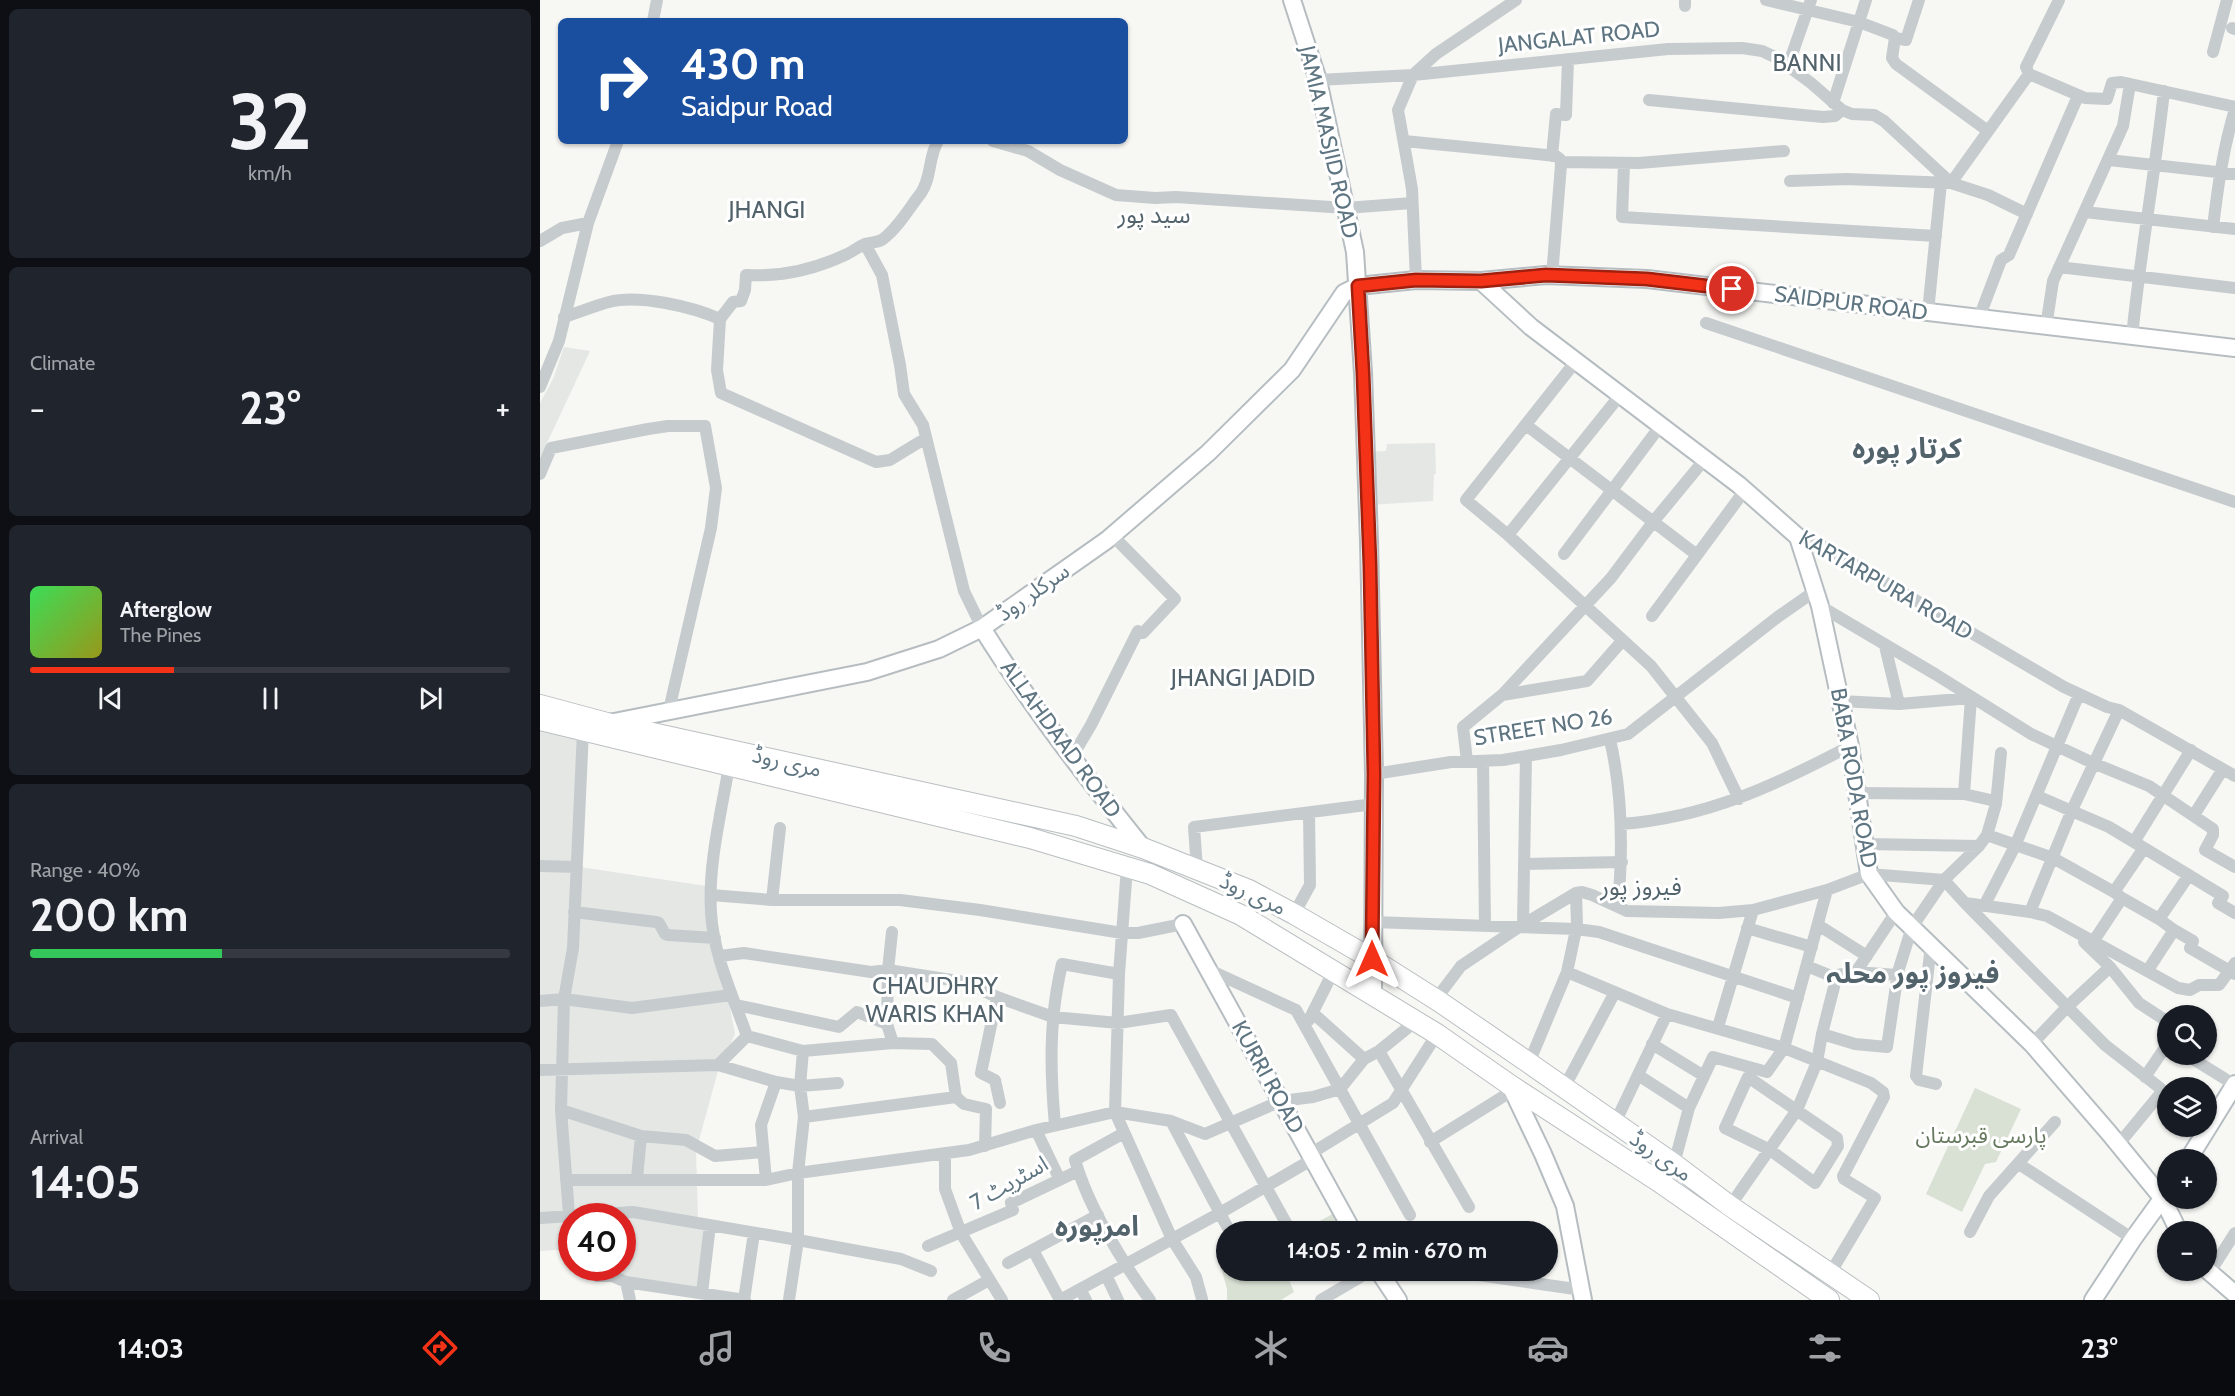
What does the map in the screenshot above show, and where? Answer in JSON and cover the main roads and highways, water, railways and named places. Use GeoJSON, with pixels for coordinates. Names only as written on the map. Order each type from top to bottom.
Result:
{"type":"FeatureCollection","features":[{"type":"Feature","properties":{"kind":"main road","name":"مری روڈ"},"geometry":{"type":"LineString","coordinates":[[540,705],[607,723],[1076,826],[1143,848],[1249,890],[1372,959],[1436,999],[1674,1164],[1730,1206],[1831,1272],[1869,1300]]}},
{"type":"Feature","properties":{"kind":"main road","name":"مری روڈ"},"geometry":{"type":"LineString","coordinates":[[540,720],[1030,838],[1150,874],[1241,915],[1437,1034],[1511,1088],[1658,1181],[1829,1300]]}},
{"type":"Feature","properties":{"kind":"district","name":"BANNI"},"geometry":{"type":"Point","coordinates":[1807,62]}},
{"type":"Feature","properties":{"kind":"district","name":"JHANGI"},"geometry":{"type":"Point","coordinates":[767,209]}},
{"type":"Feature","properties":{"kind":"district","name":"سید پور"},"geometry":{"type":"Point","coordinates":[1154,214]}},
{"type":"Feature","properties":{"kind":"district","name":"کرتار پورہ"},"geometry":{"type":"Point","coordinates":[1907,448]}},
{"type":"Feature","properties":{"kind":"district","name":"JHANGI JADID"},"geometry":{"type":"Point","coordinates":[1243,677]}},
{"type":"Feature","properties":{"kind":"district","name":"فیروز پور"},"geometry":{"type":"Point","coordinates":[1641,886]}},
{"type":"Feature","properties":{"kind":"district","name":"فیروز پور محلہ"},"geometry":{"type":"Point","coordinates":[1913,973]}},
{"type":"Feature","properties":{"kind":"district","name":"CHAUDHRY WARIS KHAN"},"geometry":{"type":"Point","coordinates":[935,999]}},
{"type":"Feature","properties":{"kind":"district","name":"امرپورہ"},"geometry":{"type":"Point","coordinates":[1097,1226]}},
{"type":"Feature","properties":{"kind":"park label","name":"پارسی قبرستان"},"geometry":{"type":"Point","coordinates":[1981,1135]}}]}
